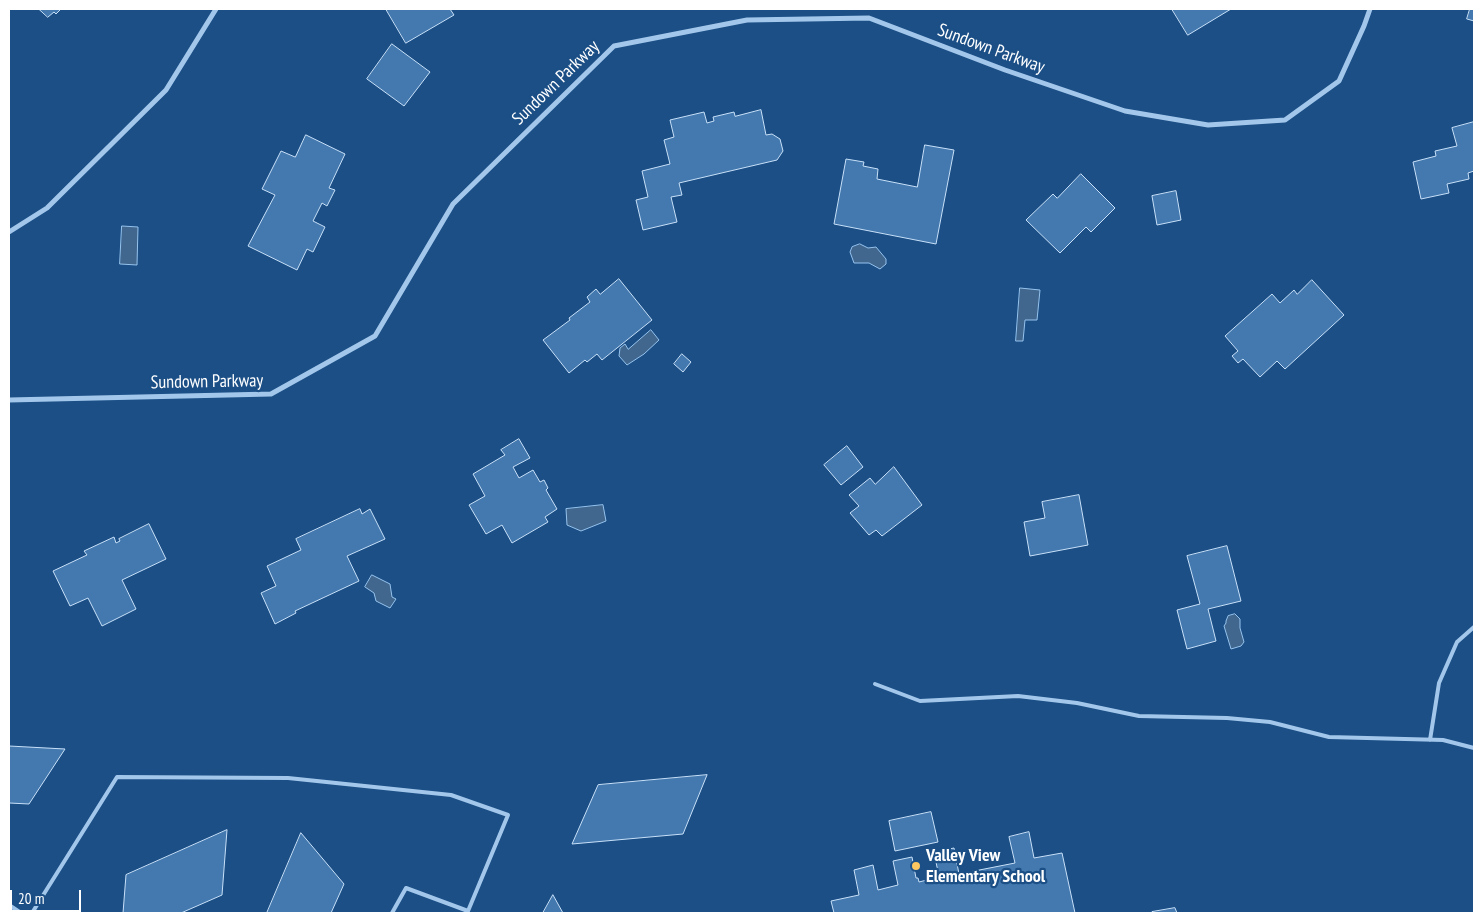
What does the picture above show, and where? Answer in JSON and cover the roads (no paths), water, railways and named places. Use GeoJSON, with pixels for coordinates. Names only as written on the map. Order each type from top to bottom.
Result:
{"type":"FeatureCollection","features":[{"type":"Feature","properties":{"kind":"street"},"geometry":{"type":"LineString","coordinates":[[9,232],[47,208],[166,90],[216,9]]}},
{"type":"Feature","properties":{"kind":"street","name":"Sundown Parkway"},"geometry":{"type":"LineString","coordinates":[[9,400],[272,394],[375,336],[453,204],[614,46],[747,20],[869,18],[1005,70],[1125,111],[1208,125],[1284,120],[1339,81],[1370,9]]}},
{"type":"Feature","properties":{"kind":"lane"},"geometry":{"type":"LineString","coordinates":[[1430,740],[1439,683],[1457,642],[1474,627]]}},
{"type":"Feature","properties":{"kind":"lane"},"geometry":{"type":"LineString","coordinates":[[875,684],[920,700],[1018,696],[1077,703],[1139,716],[1227,718],[1270,722],[1329,737],[1443,740],[1474,748]]}},
{"type":"Feature","properties":{"kind":"lane"},"geometry":{"type":"LineString","coordinates":[[32,913],[117,777],[298,779],[451,795],[508,815],[467,912],[406,888],[392,913]]}},
{"type":"Feature","properties":{"kind":"lane"},"geometry":{"type":"LineString","coordinates":[[9,905],[21,913]]}},
{"type":"Feature","properties":{"kind":"water"},"geometry":{"type":"Polygon","coordinates":[[[122,226],[138,227],[137,265],[120,264],[122,226]]]}},
{"type":"Feature","properties":{"kind":"water"},"geometry":{"type":"Polygon","coordinates":[[[860,244],[868,248],[876,247],[886,259],[886,264],[880,269],[869,263],[854,263],[850,252],[852,247],[860,244]]]}},
{"type":"Feature","properties":{"kind":"water"},"geometry":{"type":"Polygon","coordinates":[[[1020,288],[1040,290],[1037,320],[1025,320],[1023,341],[1016,341],[1020,288]]]}},
{"type":"Feature","properties":{"kind":"water"},"geometry":{"type":"Polygon","coordinates":[[[651,330],[659,340],[644,354],[627,365],[619,356],[620,348],[625,344],[628,349],[651,330]]]}},
{"type":"Feature","properties":{"kind":"water"},"geometry":{"type":"Polygon","coordinates":[[[603,505],[606,521],[581,531],[567,525],[566,509],[603,505]]]}},
{"type":"Feature","properties":{"kind":"water"},"geometry":{"type":"Polygon","coordinates":[[[372,575],[390,584],[392,597],[396,599],[390,608],[376,601],[374,593],[365,587],[372,575]]]}},
{"type":"Feature","properties":{"kind":"water"},"geometry":{"type":"Polygon","coordinates":[[[1235,614],[1240,619],[1240,628],[1244,642],[1241,646],[1231,649],[1224,626],[1228,616],[1235,614]]]}},
{"type":"Feature","properties":{"kind":"place","name":"Valley View Elementary School"},"geometry":{"type":"Point","coordinates":[916,866]}}]}
